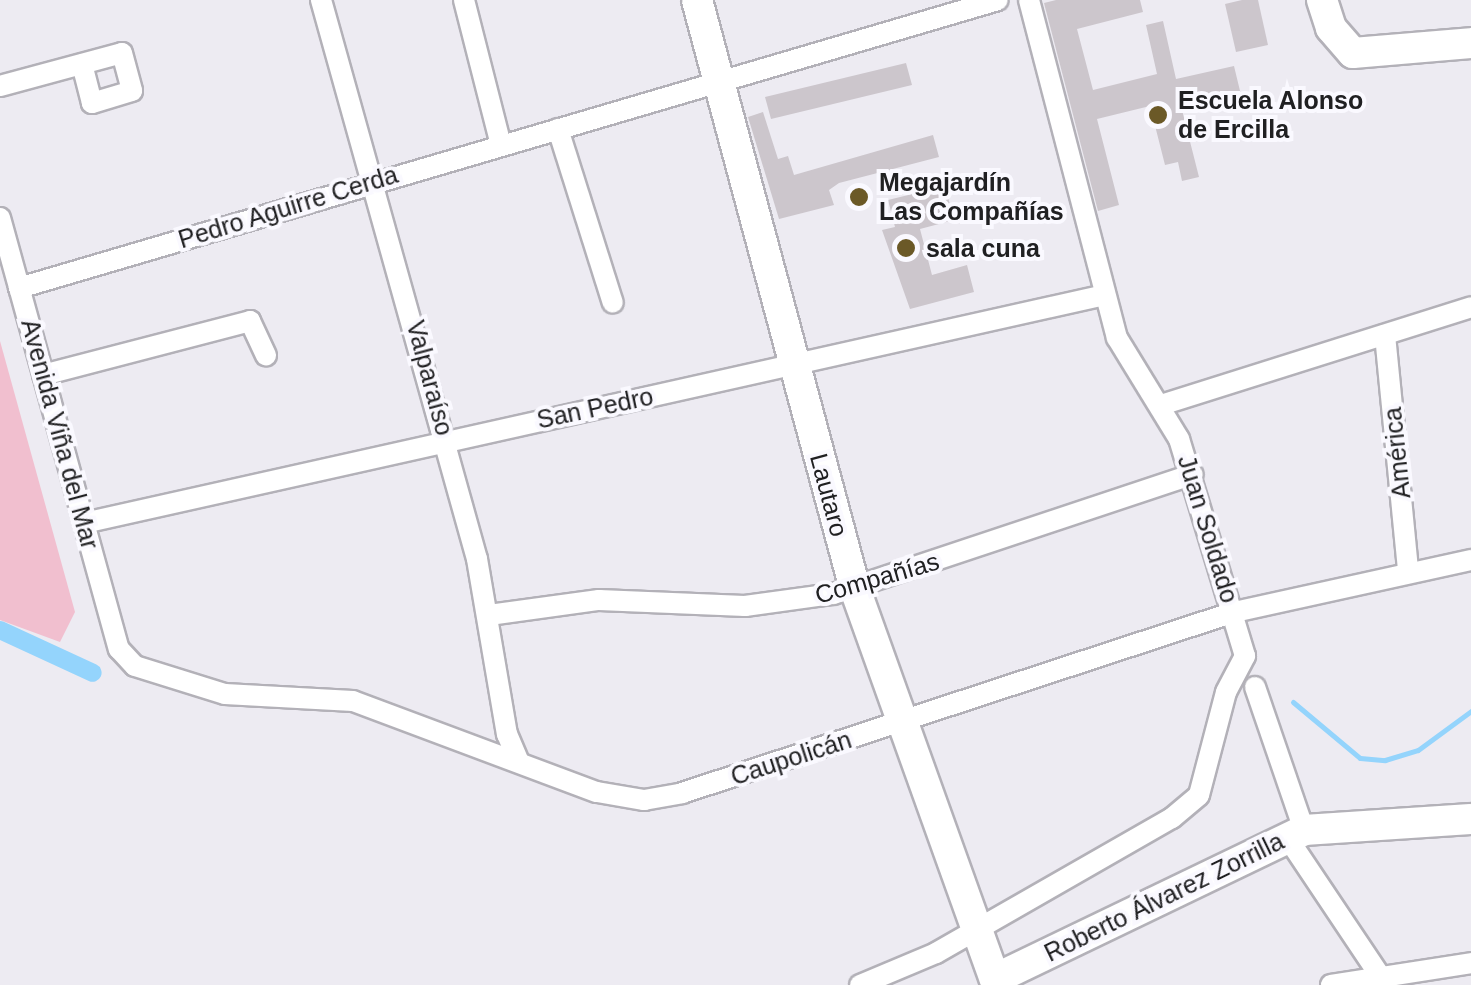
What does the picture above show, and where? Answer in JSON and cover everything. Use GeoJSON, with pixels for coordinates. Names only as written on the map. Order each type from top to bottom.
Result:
{"type":"FeatureCollection","features":[{"type":"Feature","properties":{"kind":"street","name":"Valparaíso"},"geometry":{"type":"LineString","coordinates":[[322,0],[446,442],[490,615],[507,734],[518,760]]}},
{"type":"Feature","properties":{"kind":"street"},"geometry":{"type":"LineString","coordinates":[[464,0],[500,145]]}},
{"type":"Feature","properties":{"kind":"street","name":"Lautaro"},"geometry":{"type":"LineString","coordinates":[[697,0],[715,85],[855,589],[991,983]]}},
{"type":"Feature","properties":{"kind":"street","name":"Pedro Aguirre Cerda"},"geometry":{"type":"LineString","coordinates":[[19,288],[998,0]]}},
{"type":"Feature","properties":{"kind":"street","name":"Juan Soldado"},"geometry":{"type":"LineString","coordinates":[[973,927],[1172,818],[1199,795],[1226,692],[1245,656],[1192,474],[1161,406],[1126,357],[1105,295],[1029,0]]}},
{"type":"Feature","properties":{"kind":"street"},"geometry":{"type":"LineString","coordinates":[[1322,0],[1331,28],[1354,52],[1471,43]]}},
{"type":"Feature","properties":{"kind":"street"},"geometry":{"type":"LineString","coordinates":[[0,86],[82,64]]}},
{"type":"Feature","properties":{"kind":"street"},"geometry":{"type":"LineString","coordinates":[[558,129],[614,302]]}},
{"type":"Feature","properties":{"kind":"street","name":"Avenida Viña del Mar"},"geometry":{"type":"LineString","coordinates":[[0,218],[119,649]]}},
{"type":"Feature","properties":{"kind":"street","name":"San Pedro"},"geometry":{"type":"LineString","coordinates":[[84,523],[1105,295]]}},
{"type":"Feature","properties":{"kind":"street"},"geometry":{"type":"LineString","coordinates":[[1161,406],[1471,307]]}},
{"type":"Feature","properties":{"kind":"street"},"geometry":{"type":"LineString","coordinates":[[43,374],[250,320],[266,356]]}},
{"type":"Feature","properties":{"kind":"street","name":"América"},"geometry":{"type":"LineString","coordinates":[[1385,335],[1408,570]]}},
{"type":"Feature","properties":{"kind":"street","name":"Compañías"},"geometry":{"type":"LineString","coordinates":[[490,615],[599,600],[775,604],[855,589],[1192,474]]}},
{"type":"Feature","properties":{"kind":"street","name":"Caupolicán"},"geometry":{"type":"LineString","coordinates":[[119,649],[157,677],[225,694],[353,701],[518,760],[544,777],[644,800],[1234,612],[1408,570],[1471,560]]}},
{"type":"Feature","properties":{"kind":"street"},"geometry":{"type":"LineString","coordinates":[[1255,687],[1296,833],[1384,980]]}},
{"type":"Feature","properties":{"kind":"street","name":"Roberto Álvarez Zorrilla"},"geometry":{"type":"LineString","coordinates":[[991,983],[1296,833],[1471,818]]}},
{"type":"Feature","properties":{"kind":"street"},"geometry":{"type":"LineString","coordinates":[[860,985],[936,953],[973,927]]}},
{"type":"Feature","properties":{"kind":"street"},"geometry":{"type":"LineString","coordinates":[[1332,985],[1384,980],[1471,962]]}},
{"type":"Feature","properties":{"kind":"shaded area"},"geometry":{"type":"Polygon","coordinates":[[[0,341],[75,612],[60,642],[0,620],[0,341]]]}},
{"type":"Feature","properties":{"kind":"building"},"geometry":{"type":"Polygon","coordinates":[[[1140,0],[1143,12],[1077,29],[1093,90],[1157,74],[1146,25],[1163,21],[1176,79],[1234,66],[1241,95],[1182,110],[1199,177],[1182,181],[1178,162],[1165,165],[1150,106],[1097,119],[1119,205],[1098,211],[1044,3],[1140,0]]]}},
{"type":"Feature","properties":{"kind":"building"},"geometry":{"type":"Polygon","coordinates":[[[1258,0],[1268,45],[1236,52],[1225,4],[1258,0]]]}},
{"type":"Feature","properties":{"kind":"building"},"geometry":{"type":"Polygon","coordinates":[[[906,63],[912,85],[771,119],[765,97],[906,63]]]}},
{"type":"Feature","properties":{"kind":"building"},"geometry":{"type":"Polygon","coordinates":[[[763,112],[778,159],[788,156],[794,175],[933,135],[939,157],[839,183],[829,190],[834,205],[779,219],[748,117],[763,112]]]}},
{"type":"Feature","properties":{"kind":"building","name":"sala cuna"},"geometry":{"type":"Polygon","coordinates":[[[945,186],[954,220],[920,229],[932,275],[967,265],[974,292],[910,309],[882,230],[895,227],[888,200],[945,186]]]}},
{"type":"Feature","properties":{"kind":"waterway"},"geometry":{"type":"LineString","coordinates":[[0,630],[93,673]]}},
{"type":"Feature","properties":{"kind":"waterway"},"geometry":{"type":"LineString","coordinates":[[1293,702],[1360,758],[1385,760],[1418,750],[1471,711]]}},
{"type":"Feature","properties":{"kind":"place","name":"Escuela Alonso de Ercilla"},"geometry":{"type":"Point","coordinates":[1158,115]}},
{"type":"Feature","properties":{"kind":"place","name":"Megajardín Las Compañías"},"geometry":{"type":"Point","coordinates":[859,197]}},
{"type":"Feature","properties":{"kind":"place","name":"sala cuna"},"geometry":{"type":"Point","coordinates":[906,248]}}]}
